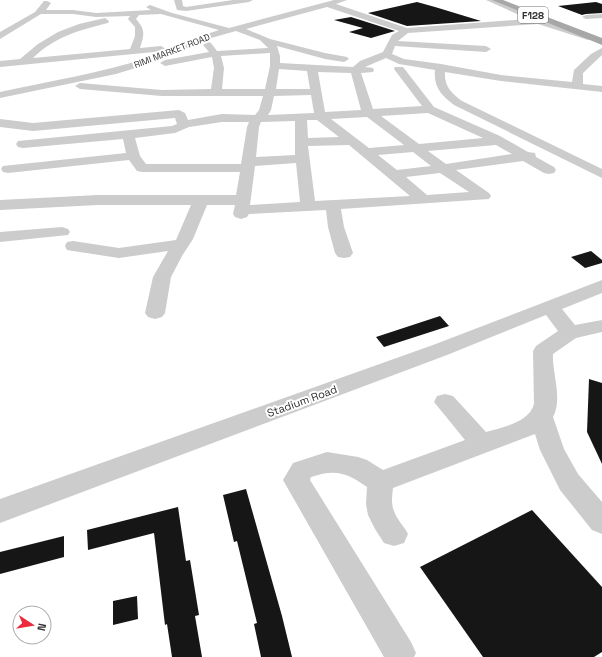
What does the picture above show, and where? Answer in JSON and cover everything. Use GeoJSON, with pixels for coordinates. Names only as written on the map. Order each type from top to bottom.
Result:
{"type":"FeatureCollection","features":[{"type":"Feature","properties":{"kind":"main road","name":"F128"},"geometry":{"type":"LineString","coordinates":[[496,0],[602,39]]}},
{"type":"Feature","properties":{"kind":"main road","name":"F128"},"geometry":{"type":"LineString","coordinates":[[505,0],[573,29]]}},
{"type":"Feature","properties":{"kind":"main road","name":"F128"},"geometry":{"type":"LineString","coordinates":[[589,35],[602,42]]}},
{"type":"Feature","properties":{"kind":"street"},"geometry":{"type":"LineString","coordinates":[[0,36],[8,28],[43,10],[49,0]]}},
{"type":"Feature","properties":{"kind":"street"},"geometry":{"type":"LineString","coordinates":[[178,0],[180,8],[186,9],[249,0]]}},
{"type":"Feature","properties":{"kind":"street","name":"RIMI MARKET ROAD"},"geometry":{"type":"LineString","coordinates":[[0,95],[112,72],[141,64],[178,48],[232,29],[283,13],[344,0]]}},
{"type":"Feature","properties":{"kind":"street"},"geometry":{"type":"LineString","coordinates":[[490,0],[572,33],[589,35]]}},
{"type":"Feature","properties":{"kind":"street"},"geometry":{"type":"LineString","coordinates":[[509,0],[583,30],[589,35]]}},
{"type":"Feature","properties":{"kind":"street"},"geometry":{"type":"LineString","coordinates":[[144,4],[162,12],[232,29],[271,45],[325,56],[368,61]]}},
{"type":"Feature","properties":{"kind":"street"},"geometry":{"type":"LineString","coordinates":[[327,4],[406,31],[540,21]]}},
{"type":"Feature","properties":{"kind":"street"},"geometry":{"type":"LineString","coordinates":[[39,12],[73,12],[96,15],[134,16]]}},
{"type":"Feature","properties":{"kind":"street"},"geometry":{"type":"LineString","coordinates":[[24,61],[44,44],[80,25],[162,12]]}},
{"type":"Feature","properties":{"kind":"street"},"geometry":{"type":"LineString","coordinates":[[134,16],[133,21],[139,27],[139,36],[134,51],[141,64],[162,63],[271,45]]}},
{"type":"Feature","properties":{"kind":"street"},"geometry":{"type":"LineString","coordinates":[[586,17],[602,16]]}},
{"type":"Feature","properties":{"kind":"street"},"geometry":{"type":"LineString","coordinates":[[406,31],[395,37],[388,57],[398,67],[428,107],[498,141],[549,170]]}},
{"type":"Feature","properties":{"kind":"street"},"geometry":{"type":"LineString","coordinates":[[199,40],[208,45],[220,64],[217,93],[222,118]]}},
{"type":"Feature","properties":{"kind":"street"},"geometry":{"type":"LineString","coordinates":[[241,211],[252,127],[254,121],[264,113],[270,93],[275,66],[271,45]]}},
{"type":"Feature","properties":{"kind":"street"},"geometry":{"type":"LineString","coordinates":[[0,64],[178,48]]}},
{"type":"Feature","properties":{"kind":"street"},"geometry":{"type":"LineString","coordinates":[[355,70],[390,49],[486,48]]}},
{"type":"Feature","properties":{"kind":"street"},"geometry":{"type":"LineString","coordinates":[[390,49],[463,54]]}},
{"type":"Feature","properties":{"kind":"street"},"geometry":{"type":"LineString","coordinates":[[577,87],[578,72],[594,56],[602,51]]}},
{"type":"Feature","properties":{"kind":"street"},"geometry":{"type":"LineString","coordinates":[[275,66],[355,70],[377,69]]}},
{"type":"Feature","properties":{"kind":"street"},"geometry":{"type":"LineString","coordinates":[[398,67],[441,67],[501,78],[602,89]]}},
{"type":"Feature","properties":{"kind":"street"},"geometry":{"type":"LineString","coordinates":[[441,67],[439,78],[442,89],[458,103],[602,174]]}},
{"type":"Feature","properties":{"kind":"street"},"geometry":{"type":"LineString","coordinates":[[312,68],[320,116],[424,200]]}},
{"type":"Feature","properties":{"kind":"street"},"geometry":{"type":"LineString","coordinates":[[0,205],[98,200],[201,200],[241,211],[484,196],[444,169],[417,147],[368,112],[355,70]]}},
{"type":"Feature","properties":{"kind":"street"},"geometry":{"type":"LineString","coordinates":[[58,83],[162,93],[316,92]]}},
{"type":"Feature","properties":{"kind":"street"},"geometry":{"type":"LineString","coordinates":[[23,144],[128,135],[175,129],[183,125],[222,118],[258,119],[320,116],[458,103]]}},
{"type":"Feature","properties":{"kind":"street"},"geometry":{"type":"LineString","coordinates":[[0,123],[33,127],[179,114],[183,125]]}},
{"type":"Feature","properties":{"kind":"street"},"geometry":{"type":"LineString","coordinates":[[301,117],[302,159],[308,206]]}},
{"type":"Feature","properties":{"kind":"street"},"geometry":{"type":"LineString","coordinates":[[33,127],[34,128],[6,174],[133,156]]}},
{"type":"Feature","properties":{"kind":"street"},"geometry":{"type":"LineString","coordinates":[[128,135],[133,156],[142,168],[247,165],[302,159]]}},
{"type":"Feature","properties":{"kind":"street"},"geometry":{"type":"LineString","coordinates":[[302,142],[352,141]]}},
{"type":"Feature","properties":{"kind":"street"},"geometry":{"type":"LineString","coordinates":[[366,152],[498,141]]}},
{"type":"Feature","properties":{"kind":"street"},"geometry":{"type":"LineString","coordinates":[[394,175],[559,152]]}},
{"type":"Feature","properties":{"kind":"street"},"geometry":{"type":"LineString","coordinates":[[155,313],[162,277],[173,256],[182,244],[201,200]]}},
{"type":"Feature","properties":{"kind":"street"},"geometry":{"type":"LineString","coordinates":[[333,205],[336,228],[344,253]]}},
{"type":"Feature","properties":{"kind":"street"},"geometry":{"type":"LineString","coordinates":[[0,237],[62,232]]}},
{"type":"Feature","properties":{"kind":"street"},"geometry":{"type":"LineString","coordinates":[[74,246],[119,252],[182,244]]}},
{"type":"Feature","properties":{"kind":"street","name":"Stadium Road"},"geometry":{"type":"LineString","coordinates":[[0,511],[432,353],[602,286]]}},
{"type":"Feature","properties":{"kind":"street"},"geometry":{"type":"LineString","coordinates":[[550,306],[570,333]]}},
{"type":"Feature","properties":{"kind":"street"},"geometry":{"type":"LineString","coordinates":[[602,326],[570,333],[542,351],[541,360],[546,389],[541,417],[552,450],[568,482],[602,522]]}},
{"type":"Feature","properties":{"kind":"street"},"geometry":{"type":"LineString","coordinates":[[444,402],[482,444]]}},
{"type":"Feature","properties":{"kind":"street"},"geometry":{"type":"LineString","coordinates":[[380,482],[530,426],[541,417]]}},
{"type":"Feature","properties":{"kind":"street"},"geometry":{"type":"LineString","coordinates":[[380,482],[358,467],[327,462],[302,470],[296,480],[400,653]]}},
{"type":"Feature","properties":{"kind":"street"},"geometry":{"type":"LineString","coordinates":[[380,482],[379,511],[386,524],[394,534]]}},
{"type":"Feature","properties":{"kind":"building"},"geometry":{"type":"Polygon","coordinates":[[[417,2],[481,21],[407,26],[368,13],[417,2]]]}},
{"type":"Feature","properties":{"kind":"building"},"geometry":{"type":"Polygon","coordinates":[[[596,2],[602,4],[602,13],[582,15],[558,6],[596,2]]]}},
{"type":"Feature","properties":{"kind":"building"},"geometry":{"type":"Polygon","coordinates":[[[351,17],[395,31],[371,38],[349,32],[363,28],[334,20],[351,17]]]}},
{"type":"Feature","properties":{"kind":"building"},"geometry":{"type":"Polygon","coordinates":[[[591,251],[602,260],[602,263],[585,268],[571,257],[591,251]]]}},
{"type":"Feature","properties":{"kind":"building"},"geometry":{"type":"Polygon","coordinates":[[[440,316],[449,326],[384,347],[376,337],[440,316]]]}},
{"type":"Feature","properties":{"kind":"building"},"geometry":{"type":"Polygon","coordinates":[[[589,379],[602,383],[602,464],[587,432],[589,379]]]}},
{"type":"Feature","properties":{"kind":"building"},"geometry":{"type":"Polygon","coordinates":[[[246,489],[292,657],[261,657],[254,624],[257,623],[237,541],[234,542],[223,495],[246,489]]]}},
{"type":"Feature","properties":{"kind":"building"},"geometry":{"type":"Polygon","coordinates":[[[178,507],[186,561],[190,560],[199,615],[195,616],[202,657],[172,657],[167,624],[165,625],[154,533],[88,550],[87,530],[178,507]]]}},
{"type":"Feature","properties":{"kind":"building"},"geometry":{"type":"Polygon","coordinates":[[[532,510],[602,587],[602,652],[594,657],[483,657],[420,567],[532,510]]]}},
{"type":"Feature","properties":{"kind":"building"},"geometry":{"type":"Polygon","coordinates":[[[64,536],[64,557],[0,574],[0,552],[64,536]]]}},
{"type":"Feature","properties":{"kind":"building"},"geometry":{"type":"Polygon","coordinates":[[[137,596],[138,619],[113,625],[113,601],[137,596]]]}}]}
